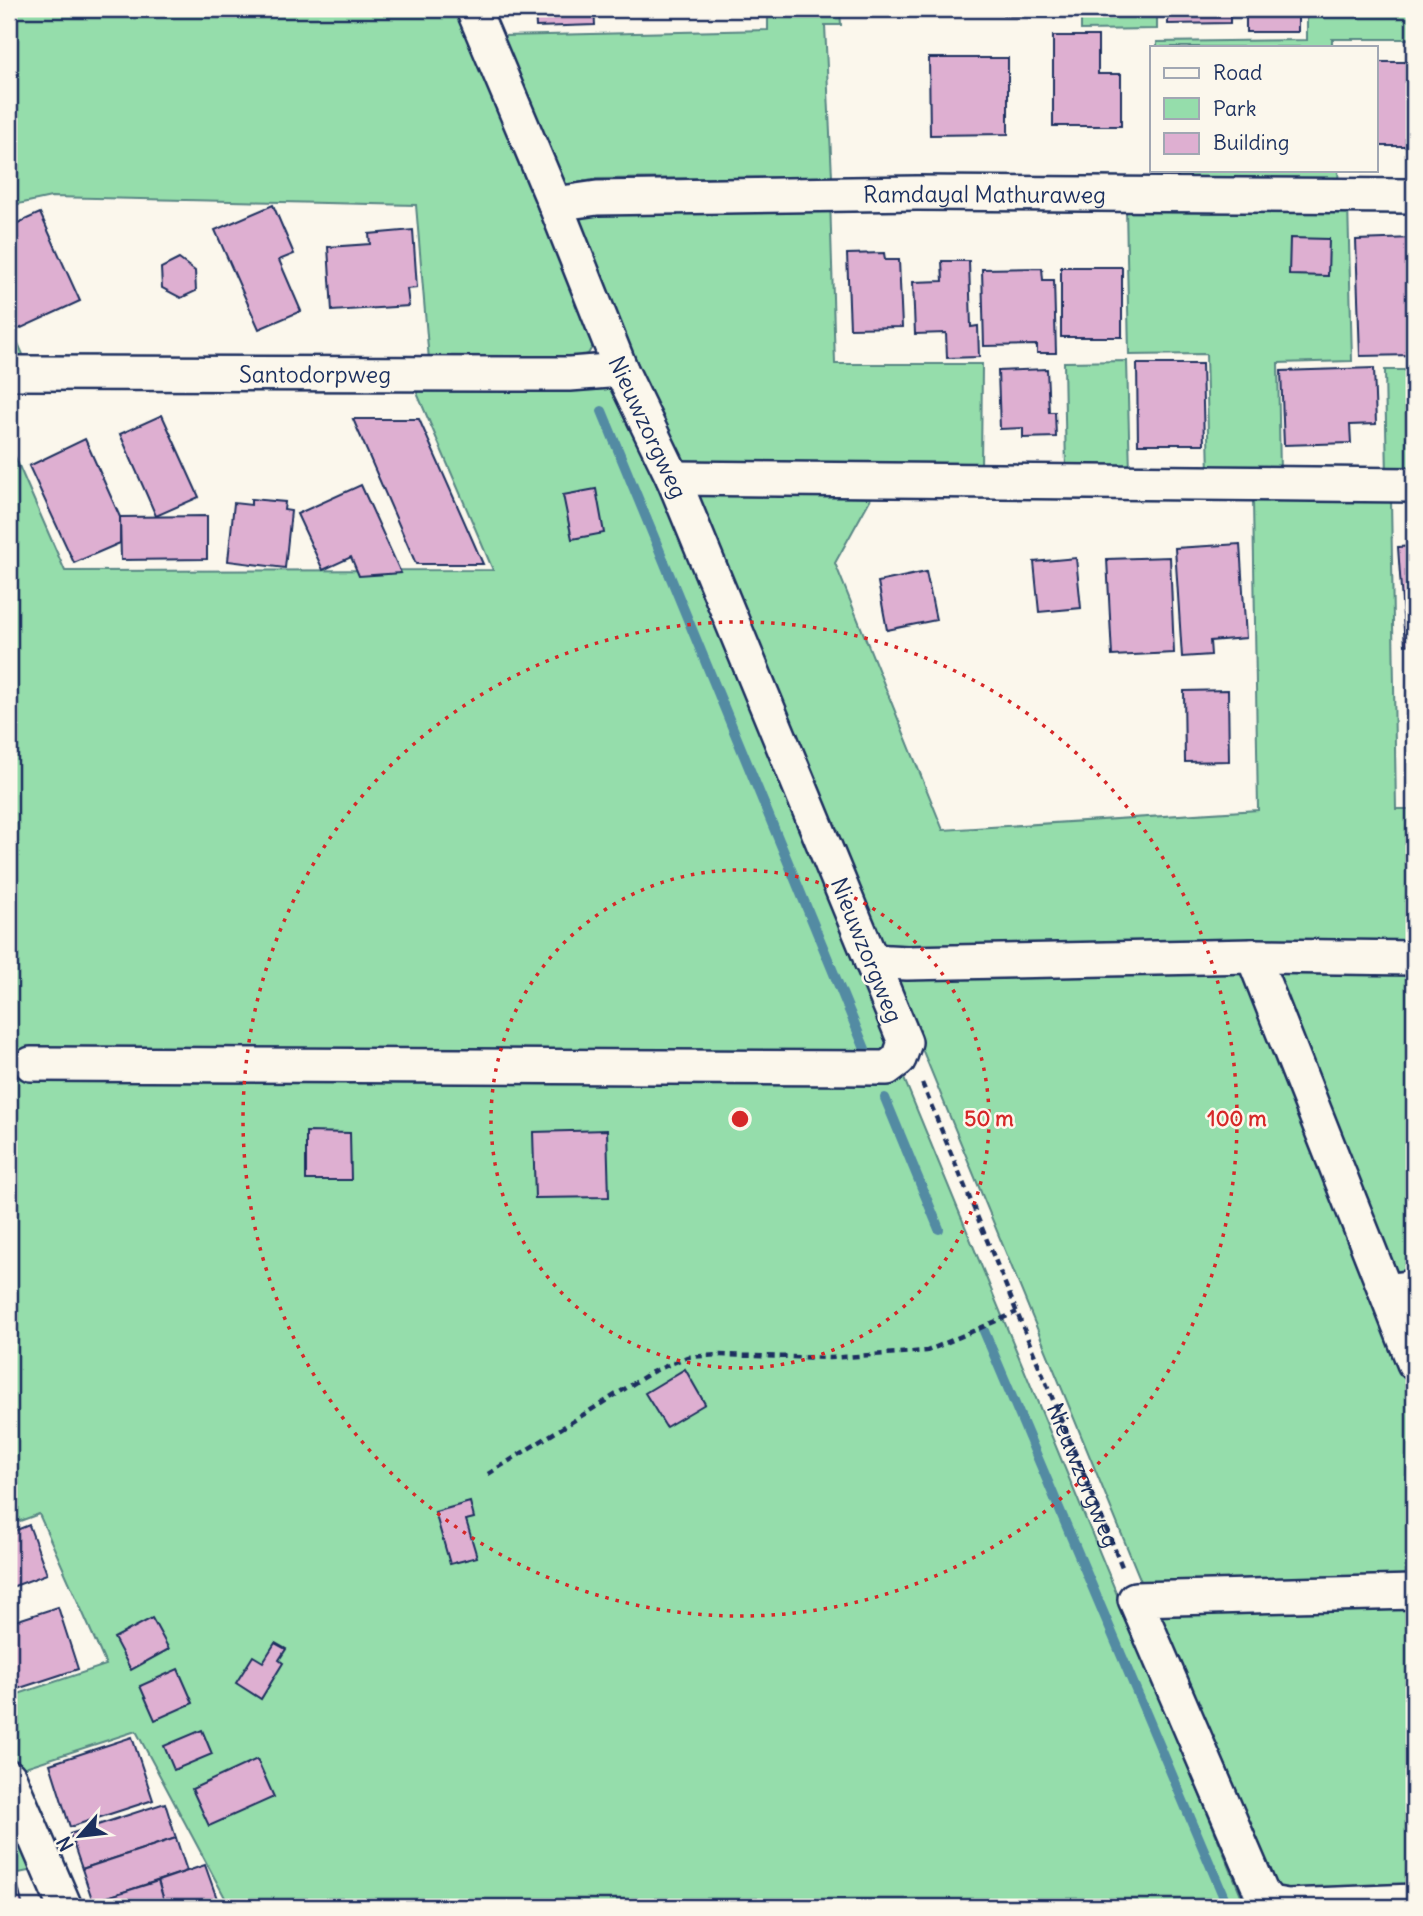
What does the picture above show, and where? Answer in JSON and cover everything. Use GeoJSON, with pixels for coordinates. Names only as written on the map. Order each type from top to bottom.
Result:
{"type":"FeatureCollection","features":[{"type":"Feature","properties":{"kind":"street","name":"Nieuwzorgweg"},"geometry":{"type":"LineString","coordinates":[[473,9],[621,370],[673,478],[905,1042]]}},
{"type":"Feature","properties":{"kind":"street","name":"Ramdayal Mathuraweg"},"geometry":{"type":"LineString","coordinates":[[555,204],[597,198],[917,193],[1414,196]]}},
{"type":"Feature","properties":{"kind":"street","name":"Santodorpweg"},"geometry":{"type":"LineString","coordinates":[[9,373],[570,374],[621,370]]}},
{"type":"Feature","properties":{"kind":"street"},"geometry":{"type":"LineString","coordinates":[[673,478],[1414,485]]}},
{"type":"Feature","properties":{"kind":"street"},"geometry":{"type":"LineString","coordinates":[[871,961],[908,963],[1253,956],[1414,958]]}},
{"type":"Feature","properties":{"kind":"street"},"geometry":{"type":"LineString","coordinates":[[1253,956],[1400,1289],[1414,1363]]}},
{"type":"Feature","properties":{"kind":"street"},"geometry":{"type":"LineString","coordinates":[[31,1065],[887,1068],[899,1059],[905,1042]]}},
{"type":"Feature","properties":{"kind":"street"},"geometry":{"type":"LineString","coordinates":[[1414,1592],[1135,1599],[1261,1892],[1270,1903],[1287,1906],[1414,1901]]}},
{"type":"Feature","properties":{"kind":"street"},"geometry":{"type":"LineString","coordinates":[[9,1777],[65,1907]]}},
{"type":"Feature","properties":{"kind":"path","name":"Nieuwzorgweg"},"geometry":{"type":"LineString","coordinates":[[905,1042],[1135,1599]]}},
{"type":"Feature","properties":{"kind":"path"},"geometry":{"type":"LineString","coordinates":[[488,1474],[652,1371],[687,1357],[720,1355],[830,1358],[927,1351],[1017,1312]]}},
{"type":"Feature","properties":{"kind":"green space"},"geometry":{"type":"Polygon","coordinates":[[[9,9],[460,9],[594,344],[588,354],[573,360],[429,360],[416,205],[51,197],[9,206],[9,9]]]}},
{"type":"Feature","properties":{"kind":"green space"},"geometry":{"type":"Polygon","coordinates":[[[768,9],[840,9],[841,25],[825,25],[832,177],[591,179],[564,187],[503,36],[768,30],[768,9]]]}},
{"type":"Feature","properties":{"kind":"green space"},"geometry":{"type":"Polygon","coordinates":[[[1081,9],[1157,9],[1157,29],[1081,30],[1081,9]]]}},
{"type":"Feature","properties":{"kind":"green space"},"geometry":{"type":"Polygon","coordinates":[[[1307,9],[1414,9],[1414,39],[1332,39],[1332,46],[1157,46],[1157,42],[1307,40],[1307,9]]]}},
{"type":"Feature","properties":{"kind":"green space"},"geometry":{"type":"Polygon","coordinates":[[[1161,172],[1338,172],[1339,185],[1161,186],[1161,172]]]}},
{"type":"Feature","properties":{"kind":"green space"},"geometry":{"type":"Polygon","coordinates":[[[830,198],[835,364],[982,364],[981,470],[689,465],[667,442],[576,218],[581,210],[830,198]]]}},
{"type":"Feature","properties":{"kind":"green space"},"geometry":{"type":"Polygon","coordinates":[[[1348,203],[1352,361],[1278,363],[1280,473],[1209,474],[1206,354],[1129,355],[1126,207],[1348,203]]]}},
{"type":"Feature","properties":{"kind":"green space"},"geometry":{"type":"Polygon","coordinates":[[[9,323],[25,359],[9,359],[9,323]]]}},
{"type":"Feature","properties":{"kind":"green space"},"geometry":{"type":"Polygon","coordinates":[[[1127,361],[1130,471],[1066,472],[1064,362],[1127,361]]]}},
{"type":"Feature","properties":{"kind":"green space"},"geometry":{"type":"Polygon","coordinates":[[[1385,370],[1414,370],[1414,479],[1387,479],[1385,370]]]}},
{"type":"Feature","properties":{"kind":"green space"},"geometry":{"type":"Polygon","coordinates":[[[610,384],[621,393],[1246,1907],[230,1907],[136,1731],[19,1769],[9,1745],[9,1697],[106,1665],[39,1514],[9,1525],[9,443],[65,571],[493,570],[417,393],[421,385],[610,384]]]}},
{"type":"Feature","properties":{"kind":"green space"},"geometry":{"type":"Polygon","coordinates":[[[693,492],[871,498],[835,563],[943,830],[1258,810],[1253,500],[1391,498],[1396,809],[1414,809],[1414,1907],[1275,1907],[693,492]]]}},
{"type":"Feature","properties":{"kind":"green space"},"geometry":{"type":"Polygon","coordinates":[[[9,1803],[38,1869],[9,1875],[9,1803]]]}},
{"type":"Feature","properties":{"kind":"building"},"geometry":{"type":"Polygon","coordinates":[[[535,9],[594,9],[595,25],[536,27],[535,9]]]}},
{"type":"Feature","properties":{"kind":"building"},"geometry":{"type":"Polygon","coordinates":[[[1003,9],[1074,9],[1074,16],[1003,16],[1003,9]]]}},
{"type":"Feature","properties":{"kind":"building"},"geometry":{"type":"Polygon","coordinates":[[[1168,9],[1230,9],[1230,23],[1168,24],[1168,9]]]}},
{"type":"Feature","properties":{"kind":"building"},"geometry":{"type":"Polygon","coordinates":[[[1246,9],[1298,9],[1298,32],[1246,32],[1246,9]]]}},
{"type":"Feature","properties":{"kind":"building"},"geometry":{"type":"Polygon","coordinates":[[[1053,36],[1098,36],[1098,74],[1121,74],[1121,126],[1053,126],[1053,36]]]}},
{"type":"Feature","properties":{"kind":"building"},"geometry":{"type":"Polygon","coordinates":[[[929,58],[1008,58],[1008,134],[930,135],[929,58]]]}},
{"type":"Feature","properties":{"kind":"building"},"geometry":{"type":"Polygon","coordinates":[[[1378,62],[1411,62],[1412,146],[1378,146],[1378,62]]]}},
{"type":"Feature","properties":{"kind":"building"},"geometry":{"type":"Polygon","coordinates":[[[273,205],[294,254],[279,260],[301,311],[259,329],[215,230],[273,205]]]}},
{"type":"Feature","properties":{"kind":"building"},"geometry":{"type":"Polygon","coordinates":[[[40,213],[80,301],[17,330],[9,312],[9,227],[40,213]]]}},
{"type":"Feature","properties":{"kind":"building"},"geometry":{"type":"Polygon","coordinates":[[[413,230],[417,288],[407,289],[409,306],[332,311],[328,247],[370,244],[369,234],[413,230]]]}},
{"type":"Feature","properties":{"kind":"building"},"geometry":{"type":"Polygon","coordinates":[[[1290,238],[1329,239],[1328,276],[1289,275],[1290,238]]]}},
{"type":"Feature","properties":{"kind":"building"},"geometry":{"type":"Polygon","coordinates":[[[1414,238],[1414,355],[1360,356],[1356,240],[1414,238]]]}},
{"type":"Feature","properties":{"kind":"building"},"geometry":{"type":"Polygon","coordinates":[[[884,253],[885,260],[899,260],[902,327],[850,328],[847,254],[884,253]]]}},
{"type":"Feature","properties":{"kind":"building"},"geometry":{"type":"Polygon","coordinates":[[[179,259],[195,271],[196,291],[181,298],[162,288],[161,268],[179,259]]]}},
{"type":"Feature","properties":{"kind":"building"},"geometry":{"type":"Polygon","coordinates":[[[942,261],[969,261],[971,327],[978,326],[979,357],[947,358],[946,333],[915,334],[913,282],[943,281],[942,261]]]}},
{"type":"Feature","properties":{"kind":"building"},"geometry":{"type":"Polygon","coordinates":[[[1061,267],[1122,267],[1122,337],[1061,337],[1061,267]]]}},
{"type":"Feature","properties":{"kind":"building"},"geometry":{"type":"Polygon","coordinates":[[[1042,268],[1043,280],[1054,280],[1056,353],[1037,353],[1037,345],[984,346],[982,269],[1042,268]]]}},
{"type":"Feature","properties":{"kind":"building"},"geometry":{"type":"Polygon","coordinates":[[[1137,364],[1202,364],[1204,444],[1138,444],[1137,364]]]}},
{"type":"Feature","properties":{"kind":"building"},"geometry":{"type":"Polygon","coordinates":[[[1374,368],[1376,424],[1350,425],[1351,443],[1284,445],[1281,371],[1374,368]]]}},
{"type":"Feature","properties":{"kind":"building"},"geometry":{"type":"Polygon","coordinates":[[[1047,369],[1049,412],[1055,412],[1056,437],[1023,438],[1023,428],[1000,429],[998,371],[1047,369]]]}},
{"type":"Feature","properties":{"kind":"building"},"geometry":{"type":"Polygon","coordinates":[[[162,415],[199,497],[156,516],[120,434],[162,415]]]}},
{"type":"Feature","properties":{"kind":"building"},"geometry":{"type":"Polygon","coordinates":[[[353,419],[419,419],[483,564],[416,564],[353,419]]]}},
{"type":"Feature","properties":{"kind":"building"},"geometry":{"type":"Polygon","coordinates":[[[85,439],[120,517],[120,543],[74,563],[29,466],[85,439]]]}},
{"type":"Feature","properties":{"kind":"building"},"geometry":{"type":"Polygon","coordinates":[[[361,485],[401,573],[359,576],[351,557],[323,570],[297,514],[361,485]]]}},
{"type":"Feature","properties":{"kind":"building"},"geometry":{"type":"Polygon","coordinates":[[[596,489],[604,533],[572,539],[563,495],[596,489]]]}},
{"type":"Feature","properties":{"kind":"building"},"geometry":{"type":"Polygon","coordinates":[[[251,499],[285,502],[284,510],[291,511],[285,568],[228,561],[234,503],[251,505],[251,499]]]}},
{"type":"Feature","properties":{"kind":"building"},"geometry":{"type":"Polygon","coordinates":[[[207,516],[207,559],[121,560],[120,517],[207,516]]]}},
{"type":"Feature","properties":{"kind":"building"},"geometry":{"type":"Polygon","coordinates":[[[1240,544],[1246,638],[1210,641],[1211,655],[1182,657],[1175,548],[1240,544]]]}},
{"type":"Feature","properties":{"kind":"building"},"geometry":{"type":"Polygon","coordinates":[[[1414,546],[1414,644],[1405,645],[1398,547],[1414,546]]]}},
{"type":"Feature","properties":{"kind":"building"},"geometry":{"type":"Polygon","coordinates":[[[1170,557],[1174,653],[1112,656],[1107,559],[1170,557]]]}},
{"type":"Feature","properties":{"kind":"building"},"geometry":{"type":"Polygon","coordinates":[[[1076,558],[1081,608],[1039,612],[1034,562],[1076,558]]]}},
{"type":"Feature","properties":{"kind":"building"},"geometry":{"type":"Polygon","coordinates":[[[926,572],[936,620],[887,630],[878,582],[926,572]]]}},
{"type":"Feature","properties":{"kind":"building"},"geometry":{"type":"Polygon","coordinates":[[[1228,690],[1229,761],[1185,762],[1184,691],[1228,690]]]}},
{"type":"Feature","properties":{"kind":"building"},"geometry":{"type":"Polygon","coordinates":[[[607,1130],[609,1197],[535,1198],[533,1132],[607,1130]]]}},
{"type":"Feature","properties":{"kind":"building"},"geometry":{"type":"Polygon","coordinates":[[[306,1132],[350,1133],[351,1180],[306,1180],[306,1132]]]}},
{"type":"Feature","properties":{"kind":"building"},"geometry":{"type":"Polygon","coordinates":[[[685,1369],[705,1404],[666,1427],[645,1393],[685,1369]]]}},
{"type":"Feature","properties":{"kind":"building"},"geometry":{"type":"Polygon","coordinates":[[[470,1502],[474,1518],[466,1520],[477,1557],[450,1564],[435,1512],[470,1502]]]}},
{"type":"Feature","properties":{"kind":"building"},"geometry":{"type":"Polygon","coordinates":[[[29,1525],[47,1574],[9,1588],[9,1533],[29,1525]]]}},
{"type":"Feature","properties":{"kind":"building"},"geometry":{"type":"Polygon","coordinates":[[[58,1607],[78,1669],[11,1691],[9,1623],[58,1607]]]}},
{"type":"Feature","properties":{"kind":"building"},"geometry":{"type":"Polygon","coordinates":[[[152,1618],[169,1649],[131,1670],[114,1638],[152,1618]]]}},
{"type":"Feature","properties":{"kind":"building"},"geometry":{"type":"Polygon","coordinates":[[[275,1643],[286,1649],[279,1660],[283,1663],[261,1699],[236,1683],[253,1656],[263,1662],[275,1643]]]}},
{"type":"Feature","properties":{"kind":"building"},"geometry":{"type":"Polygon","coordinates":[[[178,1669],[193,1703],[155,1720],[140,1686],[178,1669]]]}},
{"type":"Feature","properties":{"kind":"building"},"geometry":{"type":"Polygon","coordinates":[[[202,1730],[212,1754],[174,1770],[164,1746],[202,1730]]]}},
{"type":"Feature","properties":{"kind":"building"},"geometry":{"type":"Polygon","coordinates":[[[132,1737],[153,1800],[70,1827],[50,1764],[132,1737]]]}},
{"type":"Feature","properties":{"kind":"building"},"geometry":{"type":"Polygon","coordinates":[[[257,1759],[274,1797],[209,1826],[192,1789],[257,1759]]]}},
{"type":"Feature","properties":{"kind":"building"},"geometry":{"type":"Polygon","coordinates":[[[165,1803],[176,1838],[82,1869],[70,1834],[165,1803]]]}},
{"type":"Feature","properties":{"kind":"building"},"geometry":{"type":"Polygon","coordinates":[[[176,1838],[187,1871],[93,1902],[82,1869],[176,1838]]]}},
{"type":"Feature","properties":{"kind":"building"},"geometry":{"type":"Polygon","coordinates":[[[205,1865],[220,1907],[166,1907],[158,1881],[205,1865]]]}},
{"type":"Feature","properties":{"kind":"building"},"geometry":{"type":"Polygon","coordinates":[[[16,1879],[23,1907],[9,1907],[9,1880],[16,1879]]]}},
{"type":"Feature","properties":{"kind":"building"},"geometry":{"type":"Polygon","coordinates":[[[158,1881],[166,1907],[108,1907],[104,1898],[158,1881]]]}},
{"type":"Feature","properties":{"kind":"waterway"},"geometry":{"type":"LineString","coordinates":[[602,411],[865,1049]]}},
{"type":"Feature","properties":{"kind":"waterway"},"geometry":{"type":"LineString","coordinates":[[885,1098],[939,1229]]}},
{"type":"Feature","properties":{"kind":"waterway"},"geometry":{"type":"LineString","coordinates":[[984,1331],[1228,1907]]}}]}
